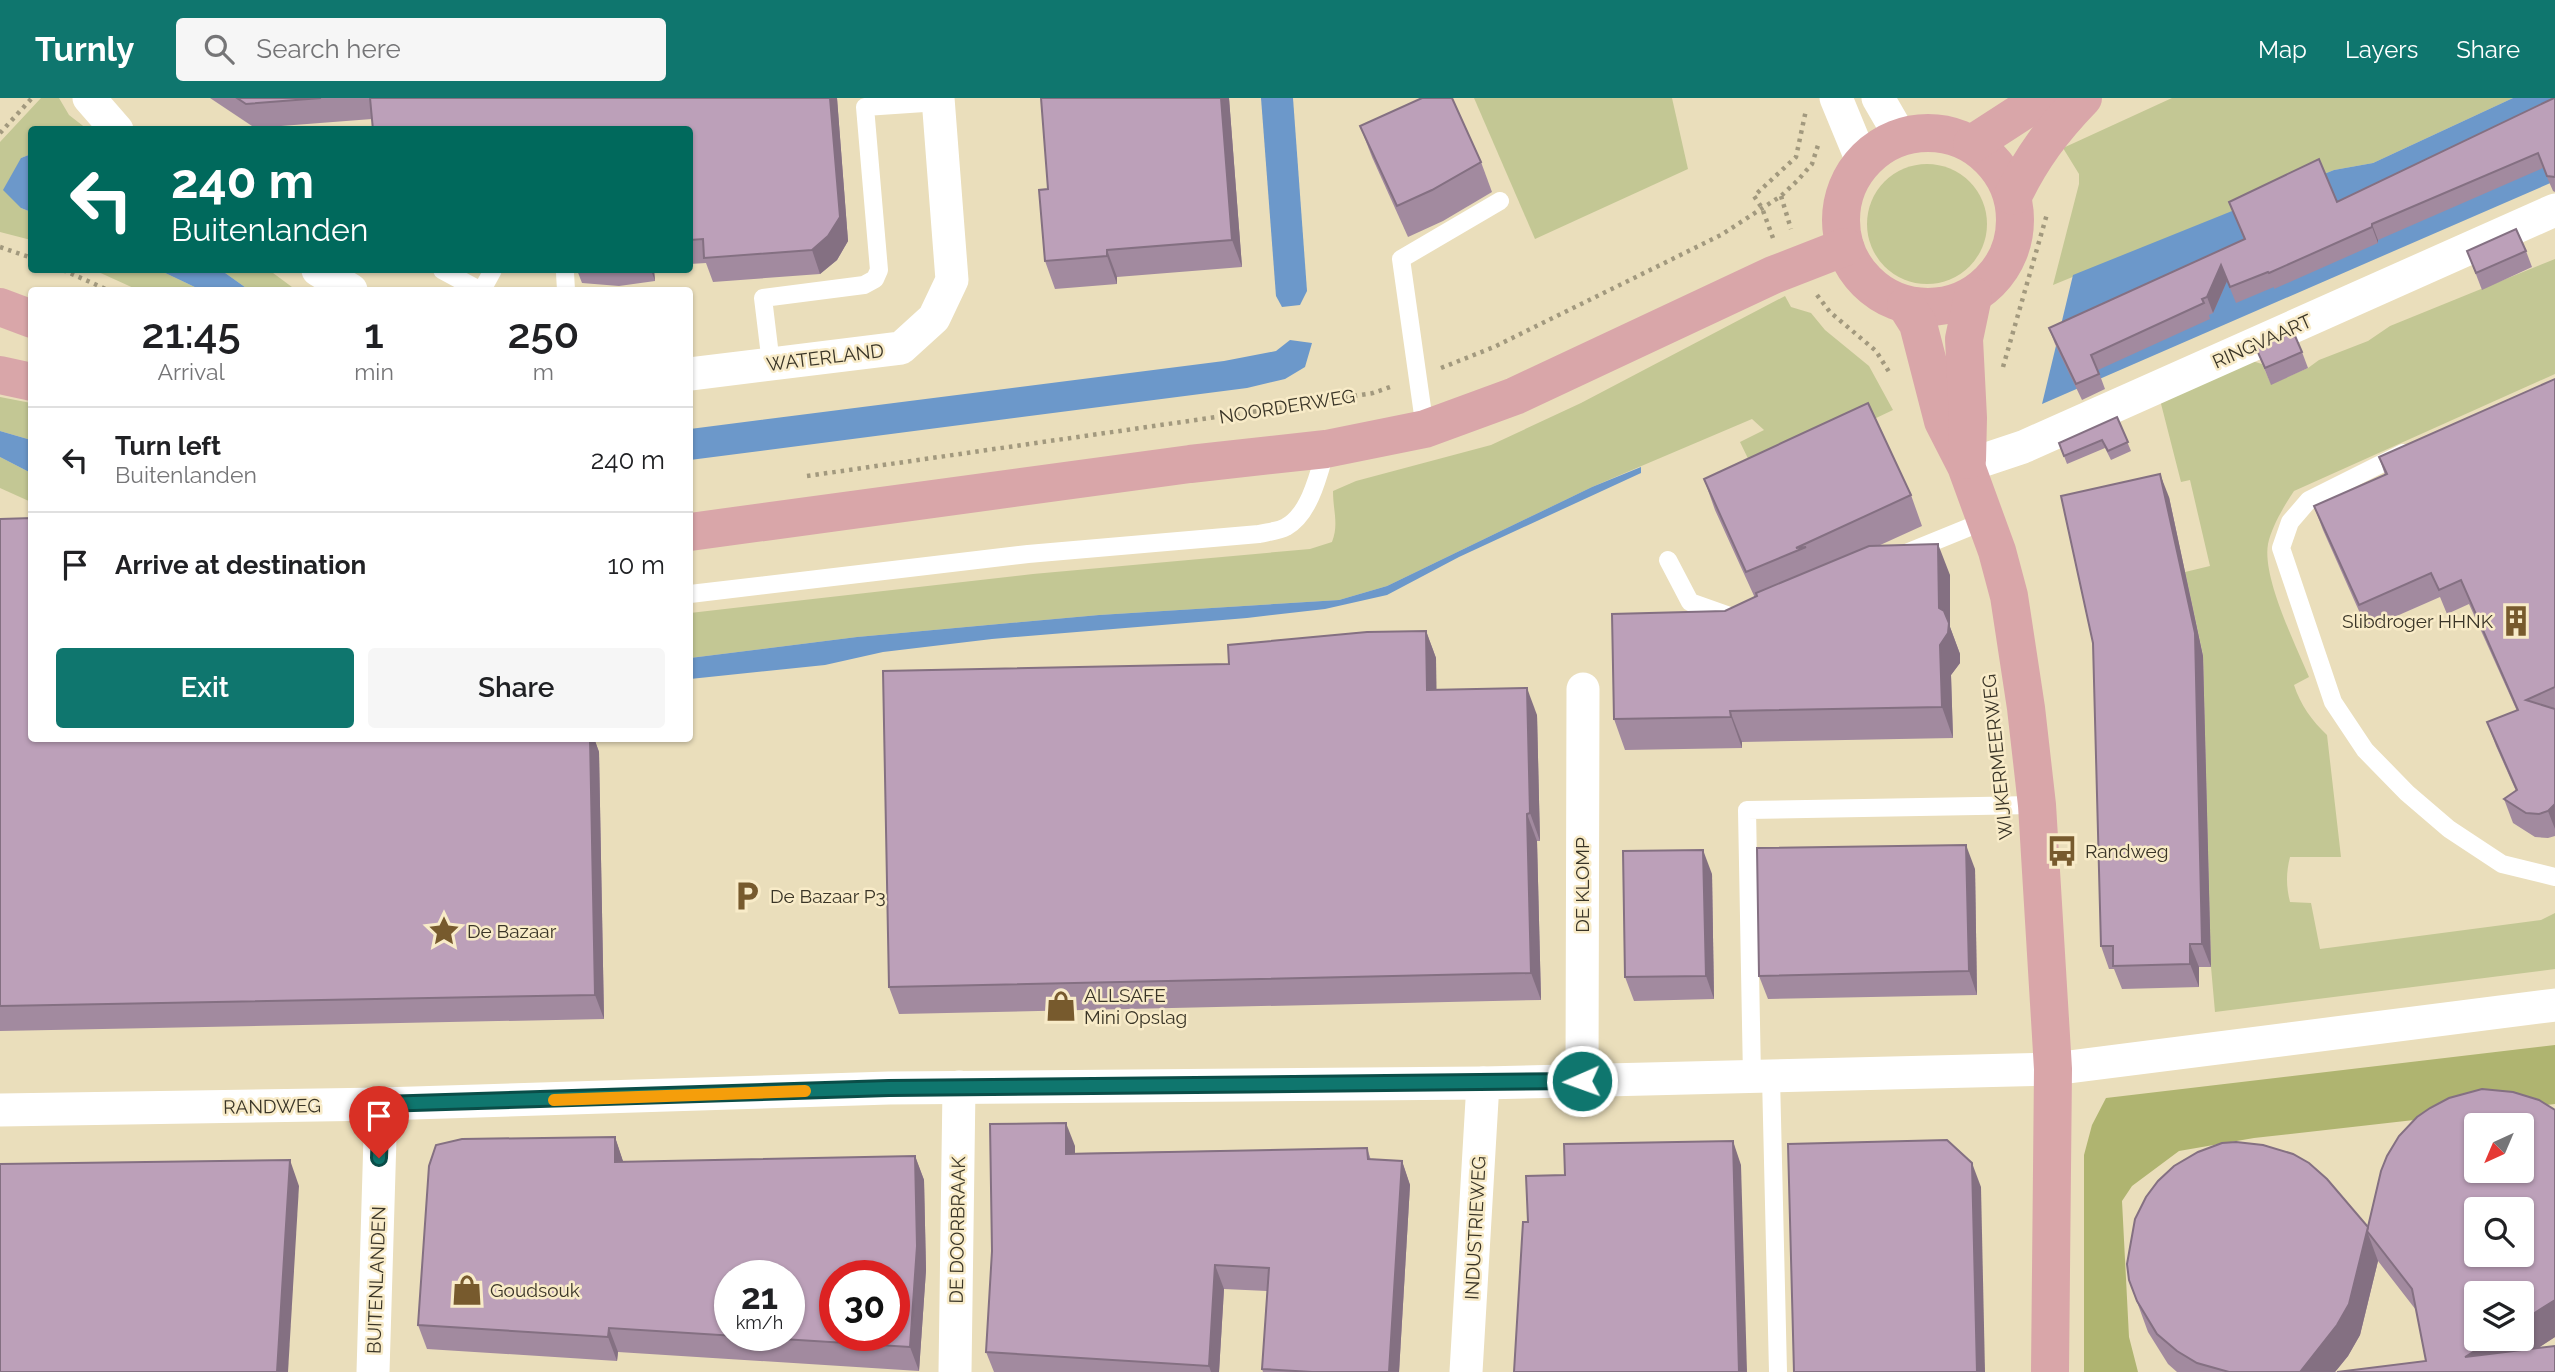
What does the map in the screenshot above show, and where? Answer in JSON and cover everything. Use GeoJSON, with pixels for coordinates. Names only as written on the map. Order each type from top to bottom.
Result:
{"type":"FeatureCollection","features":[{"type":"Feature","properties":{"kind":"main road"},"geometry":{"type":"LineString","coordinates":[[1972,144],[2043,98]]}},
{"type":"Feature","properties":{"kind":"main road"},"geometry":{"type":"LineString","coordinates":[[2013,196],[2037,151],[2083,98]]}},
{"type":"Feature","properties":{"kind":"main road"},"geometry":{"type":"LineString","coordinates":[[1937,132],[1972,144],[1990,157],[2004,175],[2013,196],[2016,218],[2013,242],[2005,263],[1991,281],[1973,296],[1952,304],[1929,307],[1906,305],[1880,293],[1859,273],[1845,247],[1840,225],[1842,202],[1850,180],[1863,161],[1880,146],[1900,136],[1937,132]]}},
{"type":"Feature","properties":{"kind":"main road"},"geometry":{"type":"LineString","coordinates":[[693,532],[1190,464],[1326,449],[1425,429],[1515,396],[1794,267],[1845,247]]}},
{"type":"Feature","properties":{"kind":"main road","name":"WIJKERMEERWEG"},"geometry":{"type":"LineString","coordinates":[[1966,466],[1968,418],[1964,339],[1973,296]]}},
{"type":"Feature","properties":{"kind":"main road","name":"WIJKERMEERWEG"},"geometry":{"type":"LineString","coordinates":[[1906,305],[1919,324],[1943,421],[1966,466],[1987,520],[2009,596],[2037,806],[2053,1069],[2050,1372]]}},
{"type":"Feature","properties":{"kind":"main road"},"geometry":{"type":"LineString","coordinates":[[0,307],[28,318]]}},
{"type":"Feature","properties":{"kind":"main road"},"geometry":{"type":"LineString","coordinates":[[0,375],[28,381]]}},
{"type":"Feature","properties":{"kind":"street"},"geometry":{"type":"LineString","coordinates":[[89,98],[114,126]]}},
{"type":"Feature","properties":{"kind":"street"},"geometry":{"type":"LineString","coordinates":[[1878,98],[1900,136]]}},
{"type":"Feature","properties":{"kind":"street","name":"WATERLAND"},"geometry":{"type":"LineString","coordinates":[[693,374],[901,348],[934,318],[952,280],[939,100]]}},
{"type":"Feature","properties":{"kind":"street"},"geometry":{"type":"LineString","coordinates":[[1826,101],[1863,161]]}},
{"type":"Feature","properties":{"kind":"street","name":"RINGVAART"},"geometry":{"type":"LineString","coordinates":[[1966,466],[2023,447],[2555,210]]}},
{"type":"Feature","properties":{"kind":"street"},"geometry":{"type":"LineString","coordinates":[[323,273],[346,287]]}},
{"type":"Feature","properties":{"kind":"street","name":"DE KLOMP"},"geometry":{"type":"LineString","coordinates":[[1582,1081],[1583,689]]}},
{"type":"Feature","properties":{"kind":"street","name":"RANDWEG"},"geometry":{"type":"LineString","coordinates":[[0,1110],[381,1104],[959,1087],[1483,1083],[2053,1069],[2555,1005]]}},
{"type":"Feature","properties":{"kind":"street","name":"INDUSTRIEWEG"},"geometry":{"type":"LineString","coordinates":[[1466,1372],[1483,1083]]}},
{"type":"Feature","properties":{"kind":"street","name":"DE DOORBRAAK"},"geometry":{"type":"LineString","coordinates":[[955,1372],[959,1087]]}},
{"type":"Feature","properties":{"kind":"street","name":"BUITENLANDEN"},"geometry":{"type":"LineString","coordinates":[[373,1372],[381,1104]]}},
{"type":"Feature","properties":{"kind":"lane"},"geometry":{"type":"LineString","coordinates":[[771,364],[763,298],[864,285],[875,279],[879,270],[865,107],[939,100]]}},
{"type":"Feature","properties":{"kind":"lane"},"geometry":{"type":"LineString","coordinates":[[1425,429],[1401,259],[1500,201]]}},
{"type":"Feature","properties":{"kind":"lane"},"geometry":{"type":"LineString","coordinates":[[448,273],[474,287]]}},
{"type":"Feature","properties":{"kind":"lane"},"geometry":{"type":"LineString","coordinates":[[2423,443],[2309,500],[2290,522],[2281,548],[2287,572],[2333,702],[2365,750],[2407,793],[2449,829],[2502,864],[2555,877]]}},
{"type":"Feature","properties":{"kind":"lane"},"geometry":{"type":"LineString","coordinates":[[693,594],[1028,555],[1259,534],[1287,527],[1304,509],[1313,492],[1326,449]]}},
{"type":"Feature","properties":{"kind":"lane"},"geometry":{"type":"LineString","coordinates":[[1895,558],[1987,520]]}},
{"type":"Feature","properties":{"kind":"lane"},"geometry":{"type":"LineString","coordinates":[[1668,560],[1690,602],[1744,621],[1756,616]]}},
{"type":"Feature","properties":{"kind":"lane"},"geometry":{"type":"LineString","coordinates":[[1778,1372],[1748,810],[2037,806]]}},
{"type":"Feature","properties":{"kind":"path"},"geometry":{"type":"LineString","coordinates":[[0,132],[32,98]]}},
{"type":"Feature","properties":{"kind":"path"},"geometry":{"type":"LineString","coordinates":[[1826,101],[1806,109],[1802,117],[1796,157],[1754,196],[1794,267],[1830,312],[1876,351],[1894,380]]}},
{"type":"Feature","properties":{"kind":"path","name":"NOORDERWEG"},"geometry":{"type":"LineString","coordinates":[[799,478],[1373,393],[1494,347],[1643,276],[1721,235],[1781,196],[1812,164],[1816,145]]}},
{"type":"Feature","properties":{"kind":"path"},"geometry":{"type":"LineString","coordinates":[[1781,196],[1794,267],[1796,294],[1821,301]]}},
{"type":"Feature","properties":{"kind":"path"},"geometry":{"type":"LineString","coordinates":[[0,247],[28,257]]}},
{"type":"Feature","properties":{"kind":"path"},"geometry":{"type":"LineString","coordinates":[[70,273],[101,287]]}},
{"type":"Feature","properties":{"kind":"green space"},"geometry":{"type":"Polygon","coordinates":[[[41,98],[59,98],[69,115],[83,126],[28,126],[28,155],[21,158],[21,208],[28,211],[28,239],[0,232],[0,142],[41,98]]]}},
{"type":"Feature","properties":{"kind":"green space"},"geometry":{"type":"Polygon","coordinates":[[[1474,98],[1672,98],[1688,169],[1535,239],[1474,98]]]}},
{"type":"Feature","properties":{"kind":"green space"},"geometry":{"type":"Polygon","coordinates":[[[2172,98],[2513,98],[2373,163],[2334,170],[2053,285],[2079,184],[2079,174],[2063,148],[2172,98]]]}},
{"type":"Feature","properties":{"kind":"green space"},"geometry":{"type":"Polygon","coordinates":[[[1927,164],[1950,169],[1969,182],[1982,201],[1987,224],[1982,247],[1969,266],[1950,279],[1927,284],[1904,279],[1885,266],[1872,247],[1867,224],[1872,201],[1885,182],[1904,169],[1927,164]]]}},
{"type":"Feature","properties":{"kind":"green space"},"geometry":{"type":"Polygon","coordinates":[[[2555,259],[2555,374],[2294,491],[2272,530],[2268,558],[2270,575],[2281,611],[2309,677],[2294,685],[2307,712],[2327,735],[2341,857],[2290,857],[2287,880],[2290,902],[2311,903],[2320,949],[2541,920],[2555,913],[2555,969],[2215,1012],[2211,967],[2203,655],[2185,572],[2210,566],[2190,480],[2181,482],[2158,392],[2249,360],[2262,364],[2271,384],[2308,368],[2319,360],[2368,341],[2390,326],[2555,259]]]}},
{"type":"Feature","properties":{"kind":"green space"},"geometry":{"type":"Polygon","coordinates":[[[101,273],[165,273],[195,287],[131,287],[101,273]]]}},
{"type":"Feature","properties":{"kind":"green space"},"geometry":{"type":"Polygon","coordinates":[[[225,273],[273,273],[292,287],[245,287],[225,273]]]}},
{"type":"Feature","properties":{"kind":"green space"},"geometry":{"type":"Polygon","coordinates":[[[1785,296],[1791,307],[1811,313],[1825,330],[1869,366],[1893,410],[1756,475],[1740,442],[1764,430],[1752,419],[1592,487],[1387,586],[1339,600],[1099,615],[857,637],[693,658],[693,613],[1033,574],[1310,549],[1332,542],[1335,523],[1333,491],[1356,481],[1491,445],[1581,403],[1785,296]]]}},
{"type":"Feature","properties":{"kind":"green space"},"geometry":{"type":"Polygon","coordinates":[[[0,397],[28,402],[28,439],[0,431],[0,397]]]}},
{"type":"Feature","properties":{"kind":"green space"},"geometry":{"type":"Polygon","coordinates":[[[0,457],[28,471],[28,501],[0,488],[0,457]]]}},
{"type":"Feature","properties":{"kind":"green space"},"geometry":{"type":"Polygon","coordinates":[[[2555,1045],[2555,1104],[2254,1138],[2179,1151],[2132,1186],[2122,1201],[2129,1337],[2138,1372],[2084,1372],[2084,1155],[2092,1125],[2106,1098],[2555,1045]]]}},
{"type":"Feature","properties":{"kind":"water"},"geometry":{"type":"Polygon","coordinates":[[[1261,98],[1293,98],[1307,291],[1300,305],[1282,307],[1276,296],[1261,98]]]}},
{"type":"Feature","properties":{"kind":"water"},"geometry":{"type":"Polygon","coordinates":[[[2513,98],[2555,98],[2555,181],[2042,404],[2073,275],[2334,170],[2373,163],[2513,98]]]}},
{"type":"Feature","properties":{"kind":"water"},"geometry":{"type":"Polygon","coordinates":[[[28,155],[28,211],[21,208],[3,190],[21,158],[28,155]]]}},
{"type":"Feature","properties":{"kind":"water"},"geometry":{"type":"Polygon","coordinates":[[[165,273],[225,273],[245,287],[195,287],[165,273]]]}},
{"type":"Feature","properties":{"kind":"water"},"geometry":{"type":"Polygon","coordinates":[[[1290,340],[1312,343],[1305,367],[1285,379],[1247,388],[693,460],[693,429],[1224,361],[1276,351],[1290,340]]]}},
{"type":"Feature","properties":{"kind":"water"},"geometry":{"type":"Polygon","coordinates":[[[0,431],[28,439],[28,471],[0,457],[0,431]]]}},
{"type":"Feature","properties":{"kind":"water"},"geometry":{"type":"Polygon","coordinates":[[[1641,467],[1641,473],[1459,557],[1387,595],[1325,609],[992,639],[883,652],[825,665],[693,679],[693,658],[857,637],[1099,615],[1339,600],[1387,586],[1592,487],[1641,467]]]}},
{"type":"Feature","properties":{"kind":"building"},"geometry":{"type":"Polygon","coordinates":[[[237,98],[321,98],[246,104],[237,98]]]}},
{"type":"Feature","properties":{"kind":"building"},"geometry":{"type":"Polygon","coordinates":[[[370,98],[830,98],[840,217],[828,236],[812,250],[704,258],[703,239],[693,240],[693,126],[373,126],[370,98]]]}},
{"type":"Feature","properties":{"kind":"building"},"geometry":{"type":"Polygon","coordinates":[[[1041,98],[1221,98],[1232,240],[1107,250],[1107,256],[1045,261],[1039,190],[1048,189],[1041,98]]]}},
{"type":"Feature","properties":{"kind":"building"},"geometry":{"type":"Polygon","coordinates":[[[1422,98],[1452,98],[1481,162],[1397,206],[1360,126],[1422,98]]]}},
{"type":"Feature","properties":{"kind":"building"},"geometry":{"type":"Polygon","coordinates":[[[2555,98],[2555,177],[2547,176],[2538,153],[2372,224],[2372,227],[2269,273],[2230,287],[2221,265],[2207,297],[2202,299],[2204,303],[2091,355],[2099,374],[2076,384],[2049,328],[2245,239],[2229,202],[2319,159],[2337,202],[2555,98]]]}},
{"type":"Feature","properties":{"kind":"building"},"geometry":{"type":"Polygon","coordinates":[[[2516,229],[2526,251],[2476,273],[2467,251],[2516,229]]]}},
{"type":"Feature","properties":{"kind":"building"},"geometry":{"type":"Polygon","coordinates":[[[2292,329],[2302,352],[2265,368],[2255,346],[2292,329]]]}},
{"type":"Feature","properties":{"kind":"building","name":"Slibdroger HHNK"},"geometry":{"type":"Polygon","coordinates":[[[2555,379],[2555,687],[2526,700],[2555,709],[2555,804],[2548,811],[2539,814],[2526,813],[2504,799],[2517,790],[2487,722],[2518,710],[2461,580],[2439,590],[2431,573],[2359,605],[2314,506],[2387,474],[2379,457],[2555,379]]]}},
{"type":"Feature","properties":{"kind":"building"},"geometry":{"type":"Polygon","coordinates":[[[1868,403],[1911,495],[1796,548],[1806,547],[1746,572],[1704,479],[1868,403]]]}},
{"type":"Feature","properties":{"kind":"building"},"geometry":{"type":"Polygon","coordinates":[[[2117,417],[2128,442],[2108,451],[2102,440],[2064,456],[2059,443],[2117,417]]]}},
{"type":"Feature","properties":{"kind":"building"},"geometry":{"type":"Polygon","coordinates":[[[2160,474],[2195,633],[2202,944],[2190,944],[2190,964],[2113,966],[2113,946],[2101,946],[2093,643],[2061,496],[2160,474]]]}},
{"type":"Feature","properties":{"kind":"building"},"geometry":{"type":"Polygon","coordinates":[[[28,518],[28,742],[590,742],[595,995],[0,1006],[0,519],[28,518]]]}},
{"type":"Feature","properties":{"kind":"building"},"geometry":{"type":"Polygon","coordinates":[[[1938,544],[1939,608],[1944,611],[1949,623],[1948,633],[1940,645],[1942,707],[1730,711],[1731,717],[1614,719],[1612,614],[1725,611],[1757,596],[1756,593],[1869,546],[1938,544]]]}},
{"type":"Feature","properties":{"kind":"building"},"geometry":{"type":"Polygon","coordinates":[[[1426,631],[1427,690],[1527,688],[1531,973],[889,987],[883,671],[1229,664],[1228,645],[1367,632],[1426,631]]]}},
{"type":"Feature","properties":{"kind":"building"},"geometry":{"type":"Polygon","coordinates":[[[1966,845],[1969,971],[1759,976],[1757,848],[1966,845]]]}},
{"type":"Feature","properties":{"kind":"building"},"geometry":{"type":"Polygon","coordinates":[[[1703,850],[1706,976],[1625,977],[1623,851],[1703,850]]]}},
{"type":"Feature","properties":{"kind":"building"},"geometry":{"type":"Polygon","coordinates":[[[2482,1089],[2513,1092],[2539,1100],[2555,1110],[2555,1300],[2534,1313],[2534,1281],[2464,1281],[2464,1351],[2475,1351],[2465,1357],[2534,1351],[2534,1349],[2555,1346],[2555,1372],[2337,1372],[2426,1361],[2412,1289],[2367,1231],[2387,1156],[2399,1136],[2430,1108],[2449,1098],[2482,1089]]]}},
{"type":"Feature","properties":{"kind":"building"},"geometry":{"type":"Polygon","coordinates":[[[1066,1123],[1066,1154],[1367,1148],[1368,1159],[1402,1161],[1389,1372],[1262,1369],[1269,1268],[1215,1265],[1209,1366],[986,1352],[992,1251],[990,1124],[1066,1123]]]}},
{"type":"Feature","properties":{"kind":"building"},"geometry":{"type":"Polygon","coordinates":[[[615,1137],[615,1162],[915,1156],[917,1246],[910,1347],[910,1260],[819,1260],[819,1341],[805,1340],[805,1260],[714,1260],[714,1335],[609,1328],[608,1337],[418,1325],[429,1166],[436,1145],[462,1139],[615,1137]]]}},
{"type":"Feature","properties":{"kind":"building"},"geometry":{"type":"Polygon","coordinates":[[[1947,1140],[1972,1163],[1977,1372],[1794,1372],[1788,1144],[1947,1140]]]}},
{"type":"Feature","properties":{"kind":"building"},"geometry":{"type":"Polygon","coordinates":[[[1733,1141],[1739,1372],[1514,1372],[1523,1222],[1528,1222],[1526,1176],[1565,1175],[1564,1144],[1733,1141]]]}},
{"type":"Feature","properties":{"kind":"building"},"geometry":{"type":"Polygon","coordinates":[[[2222,1143],[2263,1145],[2293,1154],[2309,1163],[2327,1179],[2368,1227],[2349,1304],[2337,1325],[2300,1372],[2229,1372],[2197,1363],[2157,1334],[2137,1301],[2129,1280],[2127,1264],[2135,1219],[2158,1181],[2174,1166],[2198,1152],[2222,1143]]]}},
{"type":"Feature","properties":{"kind":"building"},"geometry":{"type":"Polygon","coordinates":[[[290,1160],[277,1372],[0,1372],[0,1164],[290,1160]]]}},
{"type":"Feature","properties":{"kind":"slow traffic"},"geometry":{"type":"LineString","coordinates":[[554,1100],[805,1091]]}},
{"type":"Feature","properties":{"kind":"place","name":"Slibdroger HHNK"},"geometry":{"type":"Point","coordinates":[2516,621]}},
{"type":"Feature","properties":{"kind":"place","name":"Randweg"},"geometry":{"type":"Point","coordinates":[2062,851]}},
{"type":"Feature","properties":{"kind":"place","name":"De Bazaar P3"},"geometry":{"type":"Point","coordinates":[747,896]}},
{"type":"Feature","properties":{"kind":"place","name":"De Bazaar"},"geometry":{"type":"Point","coordinates":[444,931]}},
{"type":"Feature","properties":{"kind":"place","name":"ALLSAFE Mini Opslag"},"geometry":{"type":"Point","coordinates":[1061,1006]}},
{"type":"Feature","properties":{"kind":"place","name":"Goudsouk"},"geometry":{"type":"Point","coordinates":[467,1290]}},
{"type":"Feature","properties":{"kind":"route"},"geometry":{"type":"LineString","coordinates":[[379,1158],[381,1104],[889,1088],[1582,1081]]}}]}
